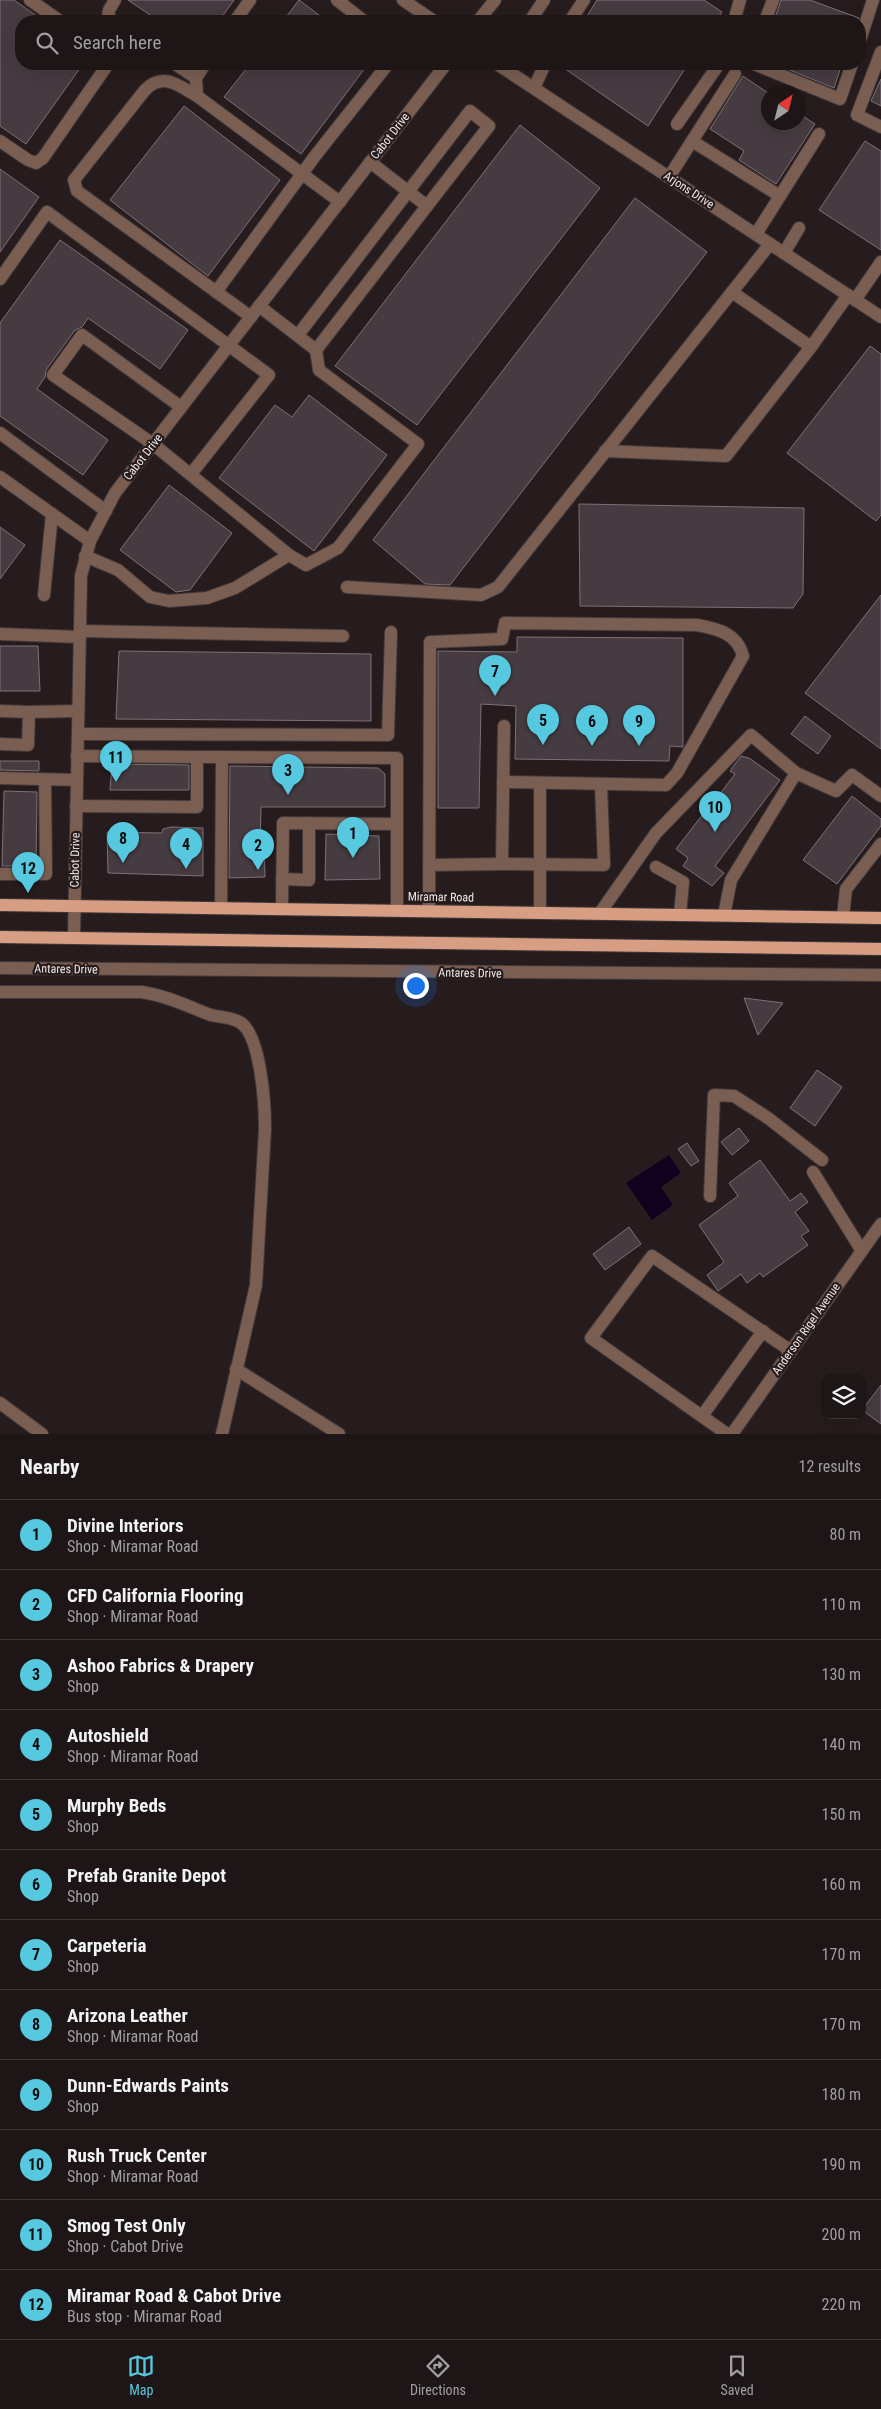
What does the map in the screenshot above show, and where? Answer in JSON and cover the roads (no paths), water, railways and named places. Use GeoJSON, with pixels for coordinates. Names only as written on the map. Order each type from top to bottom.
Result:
{"type":"FeatureCollection","features":[{"type":"Feature","properties":{"kind":"main road","name":"Miramar Road"},"geometry":{"type":"LineString","coordinates":[[0,905],[881,918]]}},
{"type":"Feature","properties":{"kind":"main road"},"geometry":{"type":"LineString","coordinates":[[0,937],[881,949]]}},
{"type":"Feature","properties":{"kind":"street"},"geometry":{"type":"LineString","coordinates":[[30,0],[51,15]]}},
{"type":"Feature","properties":{"kind":"street"},"geometry":{"type":"LineString","coordinates":[[108,15],[109,10],[116,0]]}},
{"type":"Feature","properties":{"kind":"street"},"geometry":{"type":"LineString","coordinates":[[239,15],[250,0]]}},
{"type":"Feature","properties":{"kind":"street"},"geometry":{"type":"LineString","coordinates":[[337,0],[356,15]]}},
{"type":"Feature","properties":{"kind":"street"},"geometry":{"type":"LineString","coordinates":[[403,0],[425,15]]}},
{"type":"Feature","properties":{"kind":"street"},"geometry":{"type":"LineString","coordinates":[[483,15],[495,0]]}},
{"type":"Feature","properties":{"kind":"street"},"geometry":{"type":"LineString","coordinates":[[534,15],[544,0]]}},
{"type":"Feature","properties":{"kind":"street"},"geometry":{"type":"LineString","coordinates":[[574,15],[584,0]]}},
{"type":"Feature","properties":{"kind":"street"},"geometry":{"type":"LineString","coordinates":[[736,15],[740,0]]}},
{"type":"Feature","properties":{"kind":"street"},"geometry":{"type":"LineString","coordinates":[[767,15],[773,0]]}},
{"type":"Feature","properties":{"kind":"street"},"geometry":{"type":"LineString","coordinates":[[866,22],[873,0]]}},
{"type":"Feature","properties":{"kind":"street"},"geometry":{"type":"LineString","coordinates":[[881,52],[857,115],[881,127]]}},
{"type":"Feature","properties":{"kind":"street"},"geometry":{"type":"LineString","coordinates":[[0,141],[28,160],[36,163],[43,158],[104,70]]}},
{"type":"Feature","properties":{"kind":"street"},"geometry":{"type":"LineString","coordinates":[[184,70],[196,78]]}},
{"type":"Feature","properties":{"kind":"street"},"geometry":{"type":"LineString","coordinates":[[197,96],[196,78],[201,70]]}},
{"type":"Feature","properties":{"kind":"street"},"geometry":{"type":"LineString","coordinates":[[216,292],[302,175],[383,70]]}},
{"type":"Feature","properties":{"kind":"street","name":"Cabot Drive"},"geometry":{"type":"LineString","coordinates":[[74,937],[81,576],[84,556],[90,541],[115,493],[441,70]]}},
{"type":"Feature","properties":{"kind":"street","name":"Arjons Drive"},"geometry":{"type":"LineString","coordinates":[[507,70],[881,317]]}},
{"type":"Feature","properties":{"kind":"street"},"geometry":{"type":"LineString","coordinates":[[534,88],[542,70]]}},
{"type":"Feature","properties":{"kind":"street"},"geometry":{"type":"LineString","coordinates":[[677,124],[715,70]]}},
{"type":"Feature","properties":{"kind":"street"},"geometry":{"type":"LineString","coordinates":[[769,70],[840,99],[850,70]]}},
{"type":"Feature","properties":{"kind":"street"},"geometry":{"type":"LineString","coordinates":[[669,177],[735,74]]}},
{"type":"Feature","properties":{"kind":"street"},"geometry":{"type":"LineString","coordinates":[[251,317],[76,191],[74,180],[153,82],[166,80],[197,96],[340,202]]}},
{"type":"Feature","properties":{"kind":"street"},"geometry":{"type":"LineString","coordinates":[[298,335],[470,111],[489,126],[316,350]]}},
{"type":"Feature","properties":{"kind":"street"},"geometry":{"type":"LineString","coordinates":[[756,234],[819,134]]}},
{"type":"Feature","properties":{"kind":"street"},"geometry":{"type":"LineString","coordinates":[[692,141],[780,196]]}},
{"type":"Feature","properties":{"kind":"street"},"geometry":{"type":"LineString","coordinates":[[370,162],[427,206]]}},
{"type":"Feature","properties":{"kind":"street"},"geometry":{"type":"LineString","coordinates":[[0,279],[47,212],[270,375],[191,474]]}},
{"type":"Feature","properties":{"kind":"street"},"geometry":{"type":"LineString","coordinates":[[784,253],[799,228]]}},
{"type":"Feature","properties":{"kind":"street"},"geometry":{"type":"LineString","coordinates":[[347,587],[481,595],[498,587],[770,244]]}},
{"type":"Feature","properties":{"kind":"street"},"geometry":{"type":"LineString","coordinates":[[605,452],[726,456],[881,262]]}},
{"type":"Feature","properties":{"kind":"street"},"geometry":{"type":"LineString","coordinates":[[732,292],[811,348]]}},
{"type":"Feature","properties":{"kind":"street"},"geometry":{"type":"LineString","coordinates":[[181,407],[82,335],[53,375],[152,444],[289,555],[306,565],[338,548],[418,444],[319,370],[316,350],[259,306]]}},
{"type":"Feature","properties":{"kind":"street"},"geometry":{"type":"LineString","coordinates":[[0,434],[106,511]]}},
{"type":"Feature","properties":{"kind":"street"},"geometry":{"type":"LineString","coordinates":[[0,477],[90,541]]}},
{"type":"Feature","properties":{"kind":"street"},"geometry":{"type":"LineString","coordinates":[[44,595],[52,514]]}},
{"type":"Feature","properties":{"kind":"street"},"geometry":{"type":"LineString","coordinates":[[84,556],[118,570],[150,597],[169,601],[207,598],[235,588],[289,555]]}},
{"type":"Feature","properties":{"kind":"street"},"geometry":{"type":"LineString","coordinates":[[429,911],[430,642],[502,639],[505,623],[697,625],[718,629],[740,644],[744,656],[677,773],[666,785],[503,782]]}},
{"type":"Feature","properties":{"kind":"street"},"geometry":{"type":"LineString","coordinates":[[78,734],[388,735],[390,632]]}},
{"type":"Feature","properties":{"kind":"street"},"geometry":{"type":"LineString","coordinates":[[0,634],[343,636]]}},
{"type":"Feature","properties":{"kind":"street"},"geometry":{"type":"LineString","coordinates":[[0,711],[78,711]]}},
{"type":"Feature","properties":{"kind":"street"},"geometry":{"type":"LineString","coordinates":[[0,744],[28,745],[29,712]]}},
{"type":"Feature","properties":{"kind":"street"},"geometry":{"type":"LineString","coordinates":[[502,864],[504,726]]}},
{"type":"Feature","properties":{"kind":"street"},"geometry":{"type":"LineString","coordinates":[[600,913],[656,833],[751,735],[796,774],[836,791],[852,774],[881,796]]}},
{"type":"Feature","properties":{"kind":"street"},"geometry":{"type":"LineString","coordinates":[[77,756],[397,758],[397,910]]}},
{"type":"Feature","properties":{"kind":"street"},"geometry":{"type":"LineString","coordinates":[[76,806],[197,807],[197,756]]}},
{"type":"Feature","properties":{"kind":"street"},"geometry":{"type":"LineString","coordinates":[[221,907],[222,757]]}},
{"type":"Feature","properties":{"kind":"street"},"geometry":{"type":"LineString","coordinates":[[724,916],[731,880],[796,774]]}},
{"type":"Feature","properties":{"kind":"street"},"geometry":{"type":"LineString","coordinates":[[0,778],[77,780]]}},
{"type":"Feature","properties":{"kind":"street"},"geometry":{"type":"LineString","coordinates":[[0,874],[46,874],[45,780]]}},
{"type":"Feature","properties":{"kind":"street"},"geometry":{"type":"LineString","coordinates":[[540,782],[540,912]]}},
{"type":"Feature","properties":{"kind":"street"},"geometry":{"type":"LineString","coordinates":[[429,865],[604,865],[602,784]]}},
{"type":"Feature","properties":{"kind":"street"},"geometry":{"type":"LineString","coordinates":[[282,908],[283,823],[397,824]]}},
{"type":"Feature","properties":{"kind":"street"},"geometry":{"type":"LineString","coordinates":[[282,879],[309,880],[309,823]]}},
{"type":"Feature","properties":{"kind":"street"},"geometry":{"type":"LineString","coordinates":[[843,917],[846,889],[881,844]]}},
{"type":"Feature","properties":{"kind":"street"},"geometry":{"type":"LineString","coordinates":[[656,867],[682,882],[680,915]]}},
{"type":"Feature","properties":{"kind":"street","name":"Antares Drive"},"geometry":{"type":"LineString","coordinates":[[0,968],[881,976]]}},
{"type":"Feature","properties":{"kind":"street"},"geometry":{"type":"LineString","coordinates":[[0,992],[152,994],[180,1001],[211,1015],[238,1021],[246,1027],[253,1040],[265,1104],[256,1285],[222,1434]]}},
{"type":"Feature","properties":{"kind":"street"},"geometry":{"type":"LineString","coordinates":[[710,1196],[714,1095],[734,1096],[768,1118],[822,1160]]}},
{"type":"Feature","properties":{"kind":"street"},"geometry":{"type":"LineString","coordinates":[[813,1172],[862,1251]]}},
{"type":"Feature","properties":{"kind":"street","name":"Anderson Rigel Avenue"},"geometry":{"type":"LineString","coordinates":[[732,1434],[881,1224]]}},
{"type":"Feature","properties":{"kind":"street"},"geometry":{"type":"LineString","coordinates":[[727,1434],[591,1338],[652,1256],[791,1351]]}},
{"type":"Feature","properties":{"kind":"street"},"geometry":{"type":"LineString","coordinates":[[702,1416],[763,1331]]}},
{"type":"Feature","properties":{"kind":"street"},"geometry":{"type":"LineString","coordinates":[[236,1369],[339,1434]]}},
{"type":"Feature","properties":{"kind":"street"},"geometry":{"type":"LineString","coordinates":[[0,1404],[42,1434]]}},
{"type":"Feature","properties":{"kind":"place","name":"Carpeteria"},"geometry":{"type":"Point","coordinates":[495,696]}},
{"type":"Feature","properties":{"kind":"place","name":"Murphy Beds"},"geometry":{"type":"Point","coordinates":[543,745]}},
{"type":"Feature","properties":{"kind":"place","name":"Prefab Granite Depot"},"geometry":{"type":"Point","coordinates":[592,746]}},
{"type":"Feature","properties":{"kind":"place","name":"Dunn-Edwards Paints"},"geometry":{"type":"Point","coordinates":[639,746]}},
{"type":"Feature","properties":{"kind":"place","name":"Smog Test Only"},"geometry":{"type":"Point","coordinates":[116,782]}},
{"type":"Feature","properties":{"kind":"place","name":"Ashoo Fabrics & Drapery"},"geometry":{"type":"Point","coordinates":[288,795]}},
{"type":"Feature","properties":{"kind":"place","name":"Rush Truck Center"},"geometry":{"type":"Point","coordinates":[715,832]}},
{"type":"Feature","properties":{"kind":"place","name":"Divine Interiors"},"geometry":{"type":"Point","coordinates":[353,858]}},
{"type":"Feature","properties":{"kind":"place","name":"Arizona Leather"},"geometry":{"type":"Point","coordinates":[123,863]}},
{"type":"Feature","properties":{"kind":"place","name":"Autoshield"},"geometry":{"type":"Point","coordinates":[186,869]}},
{"type":"Feature","properties":{"kind":"place","name":"CFD California Flooring"},"geometry":{"type":"Point","coordinates":[258,870]}},
{"type":"Feature","properties":{"kind":"place","name":"Miramar Road & Cabot Drive"},"geometry":{"type":"Point","coordinates":[28,893]}}]}
